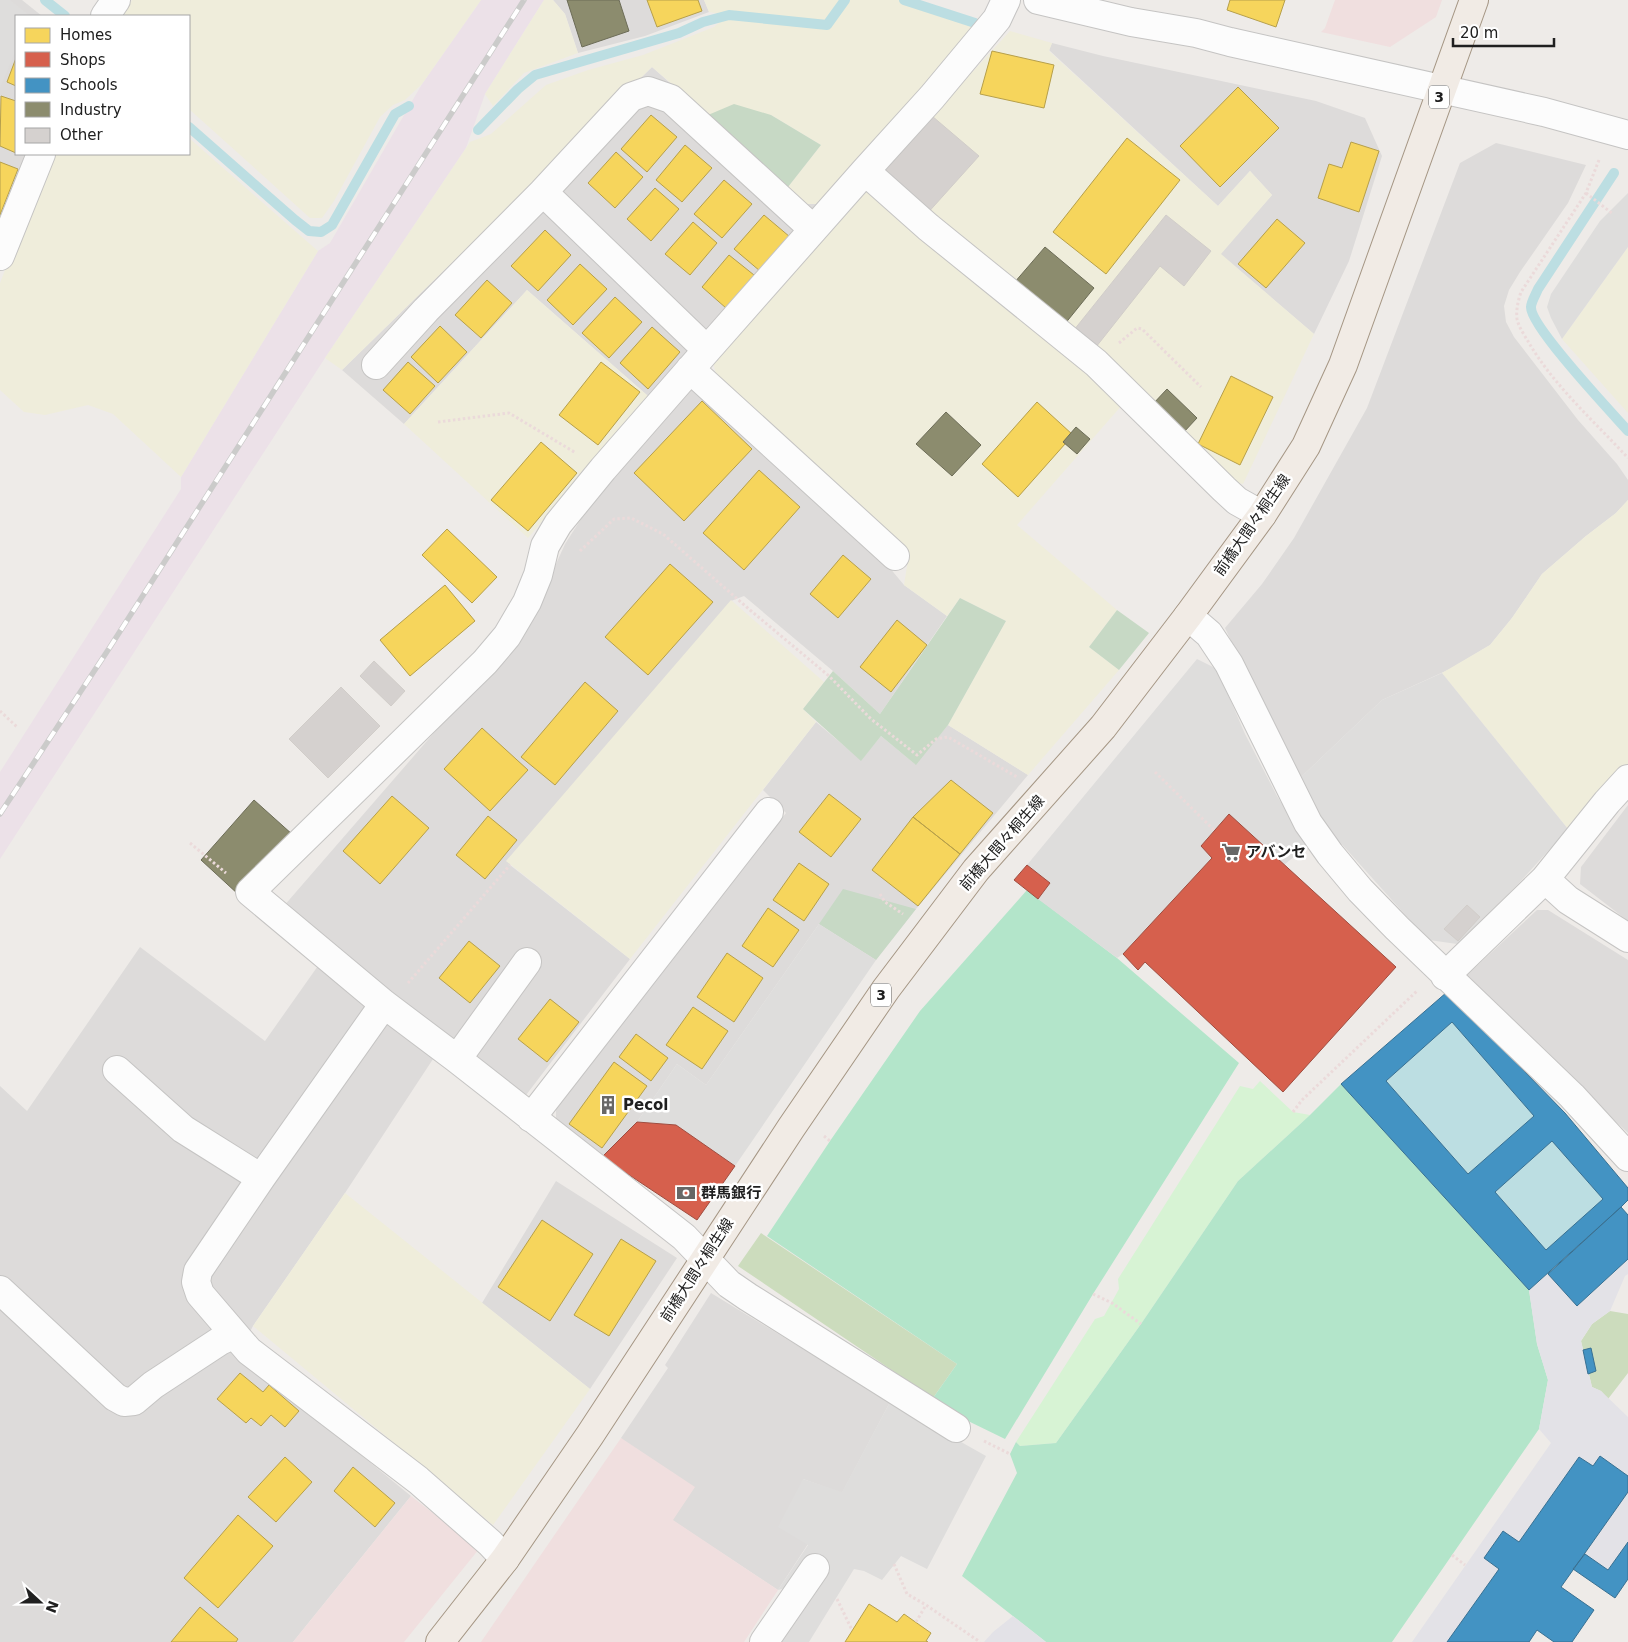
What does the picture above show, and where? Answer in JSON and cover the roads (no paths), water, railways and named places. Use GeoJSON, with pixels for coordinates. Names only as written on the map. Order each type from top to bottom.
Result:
{"type":"FeatureCollection","features":[{"type":"Feature","properties":{"kind":"main road","name":"前橋大間々桐生線"},"geometry":{"type":"LineString","coordinates":[[440,1642],[505,1559],[590,1435],[790,1128],[891,982],[976,870],[1103,727],[1262,515],[1306,446],[1343,366],[1474,0]]}},
{"type":"Feature","properties":{"kind":"street"},"geometry":{"type":"LineString","coordinates":[[106,15],[116,0]]}},
{"type":"Feature","properties":{"kind":"street"},"geometry":{"type":"LineString","coordinates":[[956,1428],[729,1284],[684,1237],[384,1004],[250,892],[485,662],[507,636],[527,602],[538,575],[545,546],[558,524],[602,469],[698,359],[932,97],[997,19],[1006,0]]}},
{"type":"Feature","properties":{"kind":"street"},"geometry":{"type":"LineString","coordinates":[[1038,0],[1131,22],[1196,33],[1544,112],[1628,135]]}},
{"type":"Feature","properties":{"kind":"street"},"geometry":{"type":"LineString","coordinates":[[376,365],[426,310],[543,192],[631,97],[648,91],[671,99],[814,230]]}},
{"type":"Feature","properties":{"kind":"street"},"geometry":{"type":"LineString","coordinates":[[0,256],[41,155]]}},
{"type":"Feature","properties":{"kind":"street"},"geometry":{"type":"LineString","coordinates":[[864,171],[959,252],[1096,364],[1237,501],[1262,515]]}},
{"type":"Feature","properties":{"kind":"street"},"geometry":{"type":"LineString","coordinates":[[543,192],[698,359],[895,556]]}},
{"type":"Feature","properties":{"kind":"street"},"geometry":{"type":"LineString","coordinates":[[1188,616],[1208,634],[1229,664],[1308,823],[1330,854],[1360,890],[1445,976],[1572,1096],[1628,1157]]}},
{"type":"Feature","properties":{"kind":"street"},"geometry":{"type":"LineString","coordinates":[[1445,976],[1545,879],[1607,802],[1628,780]]}},
{"type":"Feature","properties":{"kind":"street"},"geometry":{"type":"LineString","coordinates":[[531,1118],[769,812]]}},
{"type":"Feature","properties":{"kind":"street"},"geometry":{"type":"LineString","coordinates":[[1545,879],[1568,900],[1628,938]]}},
{"type":"Feature","properties":{"kind":"street"},"geometry":{"type":"LineString","coordinates":[[457,1059],[527,962]]}},
{"type":"Feature","properties":{"kind":"street"},"geometry":{"type":"LineString","coordinates":[[384,1004],[198,1271],[196,1282],[200,1294],[249,1351],[418,1480],[490,1543],[505,1559]]}},
{"type":"Feature","properties":{"kind":"street"},"geometry":{"type":"LineString","coordinates":[[118,1070],[183,1129],[261,1178]]}},
{"type":"Feature","properties":{"kind":"street"},"geometry":{"type":"LineString","coordinates":[[0,1290],[115,1397],[124,1402],[134,1401],[153,1385],[220,1341],[234,1335]]}},
{"type":"Feature","properties":{"kind":"street"},"geometry":{"type":"LineString","coordinates":[[764,1642],[815,1568]]}},
{"type":"Feature","properties":{"kind":"water"},"geometry":{"type":"Polygon","coordinates":[[[1452,1022],[1534,1116],[1468,1174],[1386,1081],[1452,1022]]]}},
{"type":"Feature","properties":{"kind":"water"},"geometry":{"type":"Polygon","coordinates":[[[1552,1141],[1603,1199],[1546,1250],[1495,1192],[1552,1141]]]}},
{"type":"Feature","properties":{"kind":"waterway"},"geometry":{"type":"LineString","coordinates":[[45,0],[64,15]]}},
{"type":"Feature","properties":{"kind":"waterway"},"geometry":{"type":"LineString","coordinates":[[478,130],[518,89],[535,75],[679,33],[703,22],[729,15],[827,25],[845,0]]}},
{"type":"Feature","properties":{"kind":"waterway"},"geometry":{"type":"LineString","coordinates":[[904,0],[975,23]]}},
{"type":"Feature","properties":{"kind":"waterway"},"geometry":{"type":"LineString","coordinates":[[190,128],[295,220],[309,231],[321,232],[332,225],[395,114],[409,106]]}},
{"type":"Feature","properties":{"kind":"waterway"},"geometry":{"type":"LineString","coordinates":[[1614,173],[1538,289],[1531,307],[1534,317],[1543,332],[1557,350],[1628,431]]}},
{"type":"Feature","properties":{"kind":"railway"},"geometry":{"type":"LineString","coordinates":[[0,814],[110,647],[524,0]]}},
{"type":"Feature","properties":{"kind":"place","name":"アバンセ"},"geometry":{"type":"Point","coordinates":[1231,852]}},
{"type":"Feature","properties":{"kind":"place","name":"Pecol"},"geometry":{"type":"Point","coordinates":[608,1105]}},
{"type":"Feature","properties":{"kind":"place","name":"群馬銀行"},"geometry":{"type":"Point","coordinates":[686,1193]}}]}
